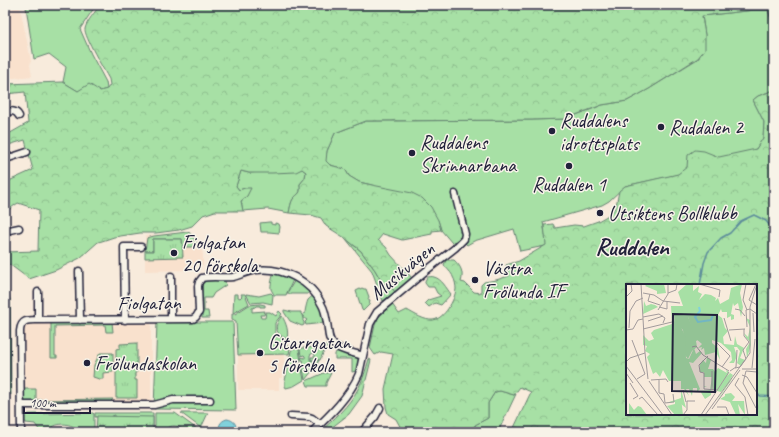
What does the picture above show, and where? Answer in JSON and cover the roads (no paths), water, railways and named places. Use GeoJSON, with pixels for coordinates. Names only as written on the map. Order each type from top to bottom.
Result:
{"type":"FeatureCollection","features":[{"type":"Feature","properties":{"kind":"street"},"geometry":{"type":"LineString","coordinates":[[5,112],[14,111],[19,116]]}},
{"type":"Feature","properties":{"kind":"street"},"geometry":{"type":"LineString","coordinates":[[5,160],[27,152]]}},
{"type":"Feature","properties":{"kind":"street","name":"Musikvägen"},"geometry":{"type":"LineString","coordinates":[[312,432],[340,403],[356,381],[359,374],[370,324],[376,312],[464,239],[465,234],[455,194]]}},
{"type":"Feature","properties":{"kind":"street"},"geometry":{"type":"LineString","coordinates":[[5,231],[19,228]]}},
{"type":"Feature","properties":{"kind":"street"},"geometry":{"type":"LineString","coordinates":[[125,320],[124,247],[141,247]]}},
{"type":"Feature","properties":{"kind":"street","name":"Fiolgatan"},"geometry":{"type":"LineString","coordinates":[[21,405],[20,331],[21,324],[26,321],[193,319],[199,312],[198,286],[202,278],[235,276],[255,270],[268,269],[282,271],[306,284],[319,300],[328,323],[328,335],[333,344],[338,348],[363,356]]}},
{"type":"Feature","properties":{"kind":"street"},"geometry":{"type":"LineString","coordinates":[[79,271],[80,320]]}},
{"type":"Feature","properties":{"kind":"street"},"geometry":{"type":"LineString","coordinates":[[171,276],[171,319]]}},
{"type":"Feature","properties":{"kind":"street"},"geometry":{"type":"LineString","coordinates":[[38,292],[38,320]]}},
{"type":"Feature","properties":{"kind":"street"},"geometry":{"type":"LineString","coordinates":[[21,432],[21,405],[154,405],[174,400],[210,400]]}},
{"type":"Feature","properties":{"kind":"street"},"geometry":{"type":"LineString","coordinates":[[362,432],[380,408]]}},
{"type":"Feature","properties":{"kind":"street"},"geometry":{"type":"LineString","coordinates":[[291,416],[309,417],[320,424]]}},
{"type":"Feature","properties":{"kind":"water"},"geometry":{"type":"Polygon","coordinates":[[[227,419],[232,420],[235,423],[235,432],[220,432],[220,424],[227,419]]]}},
{"type":"Feature","properties":{"kind":"waterway"},"geometry":{"type":"LineString","coordinates":[[700,284],[704,263],[708,252],[721,238],[730,233],[741,221],[754,215],[766,221],[774,231]]}},
{"type":"Feature","properties":{"kind":"waterway"},"geometry":{"type":"LineString","coordinates":[[757,394],[774,397]]}},
{"type":"Feature","properties":{"kind":"place","name":"Ruddalen 2"},"geometry":{"type":"Point","coordinates":[661,127]}},
{"type":"Feature","properties":{"kind":"place","name":"Ruddalens idrottsplats"},"geometry":{"type":"Point","coordinates":[552,131]}},
{"type":"Feature","properties":{"kind":"place","name":"Ruddalens Skrinnarbana"},"geometry":{"type":"Point","coordinates":[412,153]}},
{"type":"Feature","properties":{"kind":"place","name":"Ruddalen 1"},"geometry":{"type":"Point","coordinates":[569,166]}},
{"type":"Feature","properties":{"kind":"place","name":"Utsiktens Bollklubb"},"geometry":{"type":"Point","coordinates":[600,213]}},
{"type":"Feature","properties":{"kind":"place","name":"Fiolgatan 20 förskola"},"geometry":{"type":"Point","coordinates":[174,253]}},
{"type":"Feature","properties":{"kind":"place","name":"Västra Frölunda IF"},"geometry":{"type":"Point","coordinates":[475,280]}},
{"type":"Feature","properties":{"kind":"place","name":"Gitarrgatan 5 förskola"},"geometry":{"type":"Point","coordinates":[260,353]}},
{"type":"Feature","properties":{"kind":"place","name":"Frölundaskolan"},"geometry":{"type":"Point","coordinates":[87,363]}},
{"type":"Feature","properties":{"kind":"district","name":"Ruddalen"},"geometry":{"type":"Point","coordinates":[632,247]}}]}
